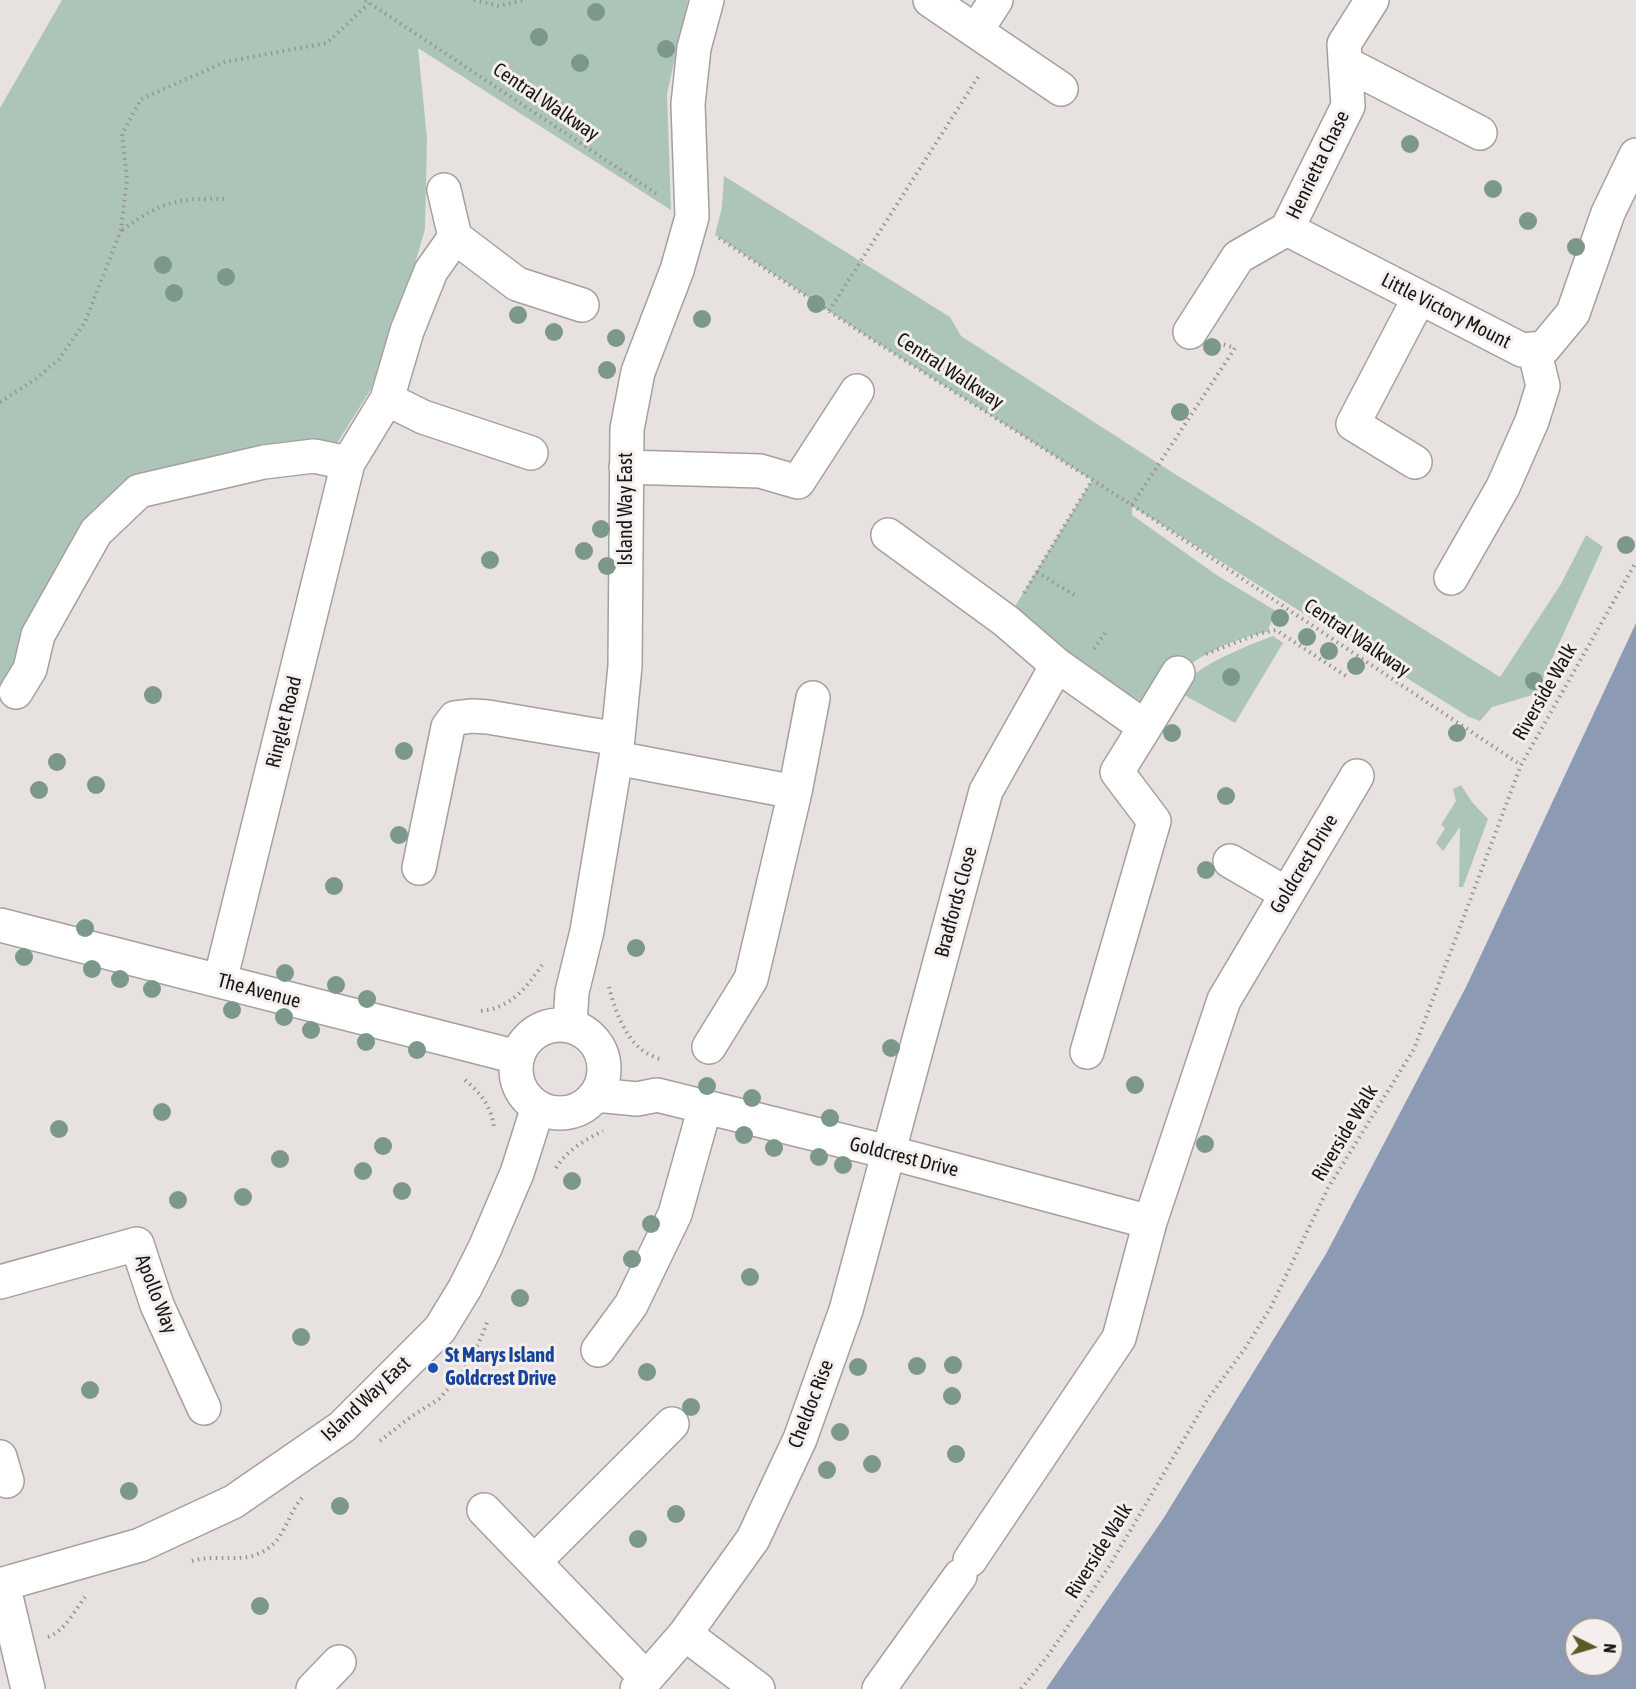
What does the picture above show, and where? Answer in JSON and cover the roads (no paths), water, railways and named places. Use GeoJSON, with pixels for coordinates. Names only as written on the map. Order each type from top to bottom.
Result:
{"type":"FeatureCollection","features":[{"type":"Feature","properties":{"kind":"street","name":"Island Way East"},"geometry":{"type":"LineString","coordinates":[[570,1025],[572,992],[587,931],[617,748],[625,666],[627,429],[638,372],[677,270],[692,217],[688,104],[694,48],[707,0]]}},
{"type":"Feature","properties":{"kind":"street"},"geometry":{"type":"LineString","coordinates":[[930,0],[1061,89]]}},
{"type":"Feature","properties":{"kind":"street"},"geometry":{"type":"LineString","coordinates":[[987,38],[996,0]]}},
{"type":"Feature","properties":{"kind":"street","name":"Henrietta Chase"},"geometry":{"type":"LineString","coordinates":[[1191,332],[1238,257],[1287,229],[1348,106],[1344,44],[1372,0]]}},
{"type":"Feature","properties":{"kind":"street"},"geometry":{"type":"LineString","coordinates":[[1345,63],[1480,133]]}},
{"type":"Feature","properties":{"kind":"street","name":"Little Victory Mount"},"geometry":{"type":"LineString","coordinates":[[1287,229],[1522,350],[1544,348],[1573,313],[1608,213],[1636,155]]}},
{"type":"Feature","properties":{"kind":"street"},"geometry":{"type":"LineString","coordinates":[[444,190],[455,237],[517,284],[582,305]]}},
{"type":"Feature","properties":{"kind":"street","name":"Ringlet Road"},"geometry":{"type":"LineString","coordinates":[[220,981],[348,463],[387,399],[407,331],[431,271],[455,237]]}},
{"type":"Feature","properties":{"kind":"street"},"geometry":{"type":"LineString","coordinates":[[1415,462],[1353,424],[1419,298]]}},
{"type":"Feature","properties":{"kind":"street"},"geometry":{"type":"LineString","coordinates":[[1451,578],[1503,487],[1532,421],[1543,386],[1534,349]]}},
{"type":"Feature","properties":{"kind":"street"},"geometry":{"type":"LineString","coordinates":[[626,467],[760,471],[798,482],[857,391]]}},
{"type":"Feature","properties":{"kind":"street"},"geometry":{"type":"LineString","coordinates":[[387,399],[423,417],[531,453]]}},
{"type":"Feature","properties":{"kind":"street"},"geometry":{"type":"LineString","coordinates":[[16,692],[30,669],[38,635],[96,532],[140,491],[274,461],[314,456],[348,463]]}},
{"type":"Feature","properties":{"kind":"street"},"geometry":{"type":"LineString","coordinates":[[888,535],[1006,621],[1057,665],[1145,727]]}},
{"type":"Feature","properties":{"kind":"street","name":"Bradfords Close"},"geometry":{"type":"LineString","coordinates":[[888,1152],[986,791],[1057,665]]}},
{"type":"Feature","properties":{"kind":"street"},"geometry":{"type":"LineString","coordinates":[[1087,1052],[1154,821],[1117,772],[1178,673]]}},
{"type":"Feature","properties":{"kind":"street"},"geometry":{"type":"LineString","coordinates":[[709,1047],[752,980],[795,792],[813,698]]}},
{"type":"Feature","properties":{"kind":"street"},"geometry":{"type":"LineString","coordinates":[[418,868],[448,727],[455,718],[488,717],[795,792]]}},
{"type":"Feature","properties":{"kind":"street","name":"Goldcrest Drive"},"geometry":{"type":"LineString","coordinates":[[879,1689],[965,1568],[1119,1338],[1150,1222],[1224,1000],[1357,776]]}},
{"type":"Feature","properties":{"kind":"street"},"geometry":{"type":"LineString","coordinates":[[1230,861],[1287,894]]}},
{"type":"Feature","properties":{"kind":"street","name":"The Avenue"},"geometry":{"type":"LineString","coordinates":[[0,925],[517,1057]]}},
{"type":"Feature","properties":{"kind":"street"},"geometry":{"type":"LineString","coordinates":[[557,1024],[570,1025],[584,1031],[602,1052],[603,1080],[596,1095],[577,1110],[564,1113],[550,1112],[538,1107],[527,1098],[519,1085],[516,1071],[517,1057],[523,1045],[538,1031],[557,1024]]}},
{"type":"Feature","properties":{"kind":"street","name":"Goldcrest Drive"},"geometry":{"type":"LineString","coordinates":[[603,1059],[657,1095],[888,1152],[1150,1222]]}},
{"type":"Feature","properties":{"kind":"street","name":"Goldcrest Drive"},"geometry":{"type":"LineString","coordinates":[[596,1095],[637,1099],[657,1095]]}},
{"type":"Feature","properties":{"kind":"street","name":"Island Way East"},"geometry":{"type":"LineString","coordinates":[[2,1584],[140,1545],[233,1502],[342,1427],[440,1329],[465,1288],[485,1248],[517,1173],[538,1107]]}},
{"type":"Feature","properties":{"kind":"street"},"geometry":{"type":"LineString","coordinates":[[598,1350],[631,1305],[675,1214],[705,1107]]}},
{"type":"Feature","properties":{"kind":"street","name":"Cheldoc Rise"},"geometry":{"type":"LineString","coordinates":[[484,1510],[534,1562],[641,1684],[685,1634],[753,1539],[800,1439],[846,1310],[888,1152]]}},
{"type":"Feature","properties":{"kind":"street","name":"Apollo Way"},"geometry":{"type":"LineString","coordinates":[[0,1282],[137,1244],[157,1305],[204,1408]]}},
{"type":"Feature","properties":{"kind":"street"},"geometry":{"type":"LineString","coordinates":[[534,1562],[672,1424]]}},
{"type":"Feature","properties":{"kind":"street"},"geometry":{"type":"LineString","coordinates":[[2,1584],[28,1689]]}},
{"type":"Feature","properties":{"kind":"street"},"geometry":{"type":"LineString","coordinates":[[685,1634],[758,1689]]}},
{"type":"Feature","properties":{"kind":"street"},"geometry":{"type":"LineString","coordinates":[[313,1689],[339,1662]]}},
{"type":"Feature","properties":{"kind":"water"},"geometry":{"type":"Polygon","coordinates":[[[1636,623],[1636,1689],[1046,1689],[1163,1519],[1326,1254],[1466,987],[1636,623]]]}},
{"type":"Feature","properties":{"kind":"place","name":"St Marys Island Goldcrest Drive"},"geometry":{"type":"Point","coordinates":[433,1368]}}]}
